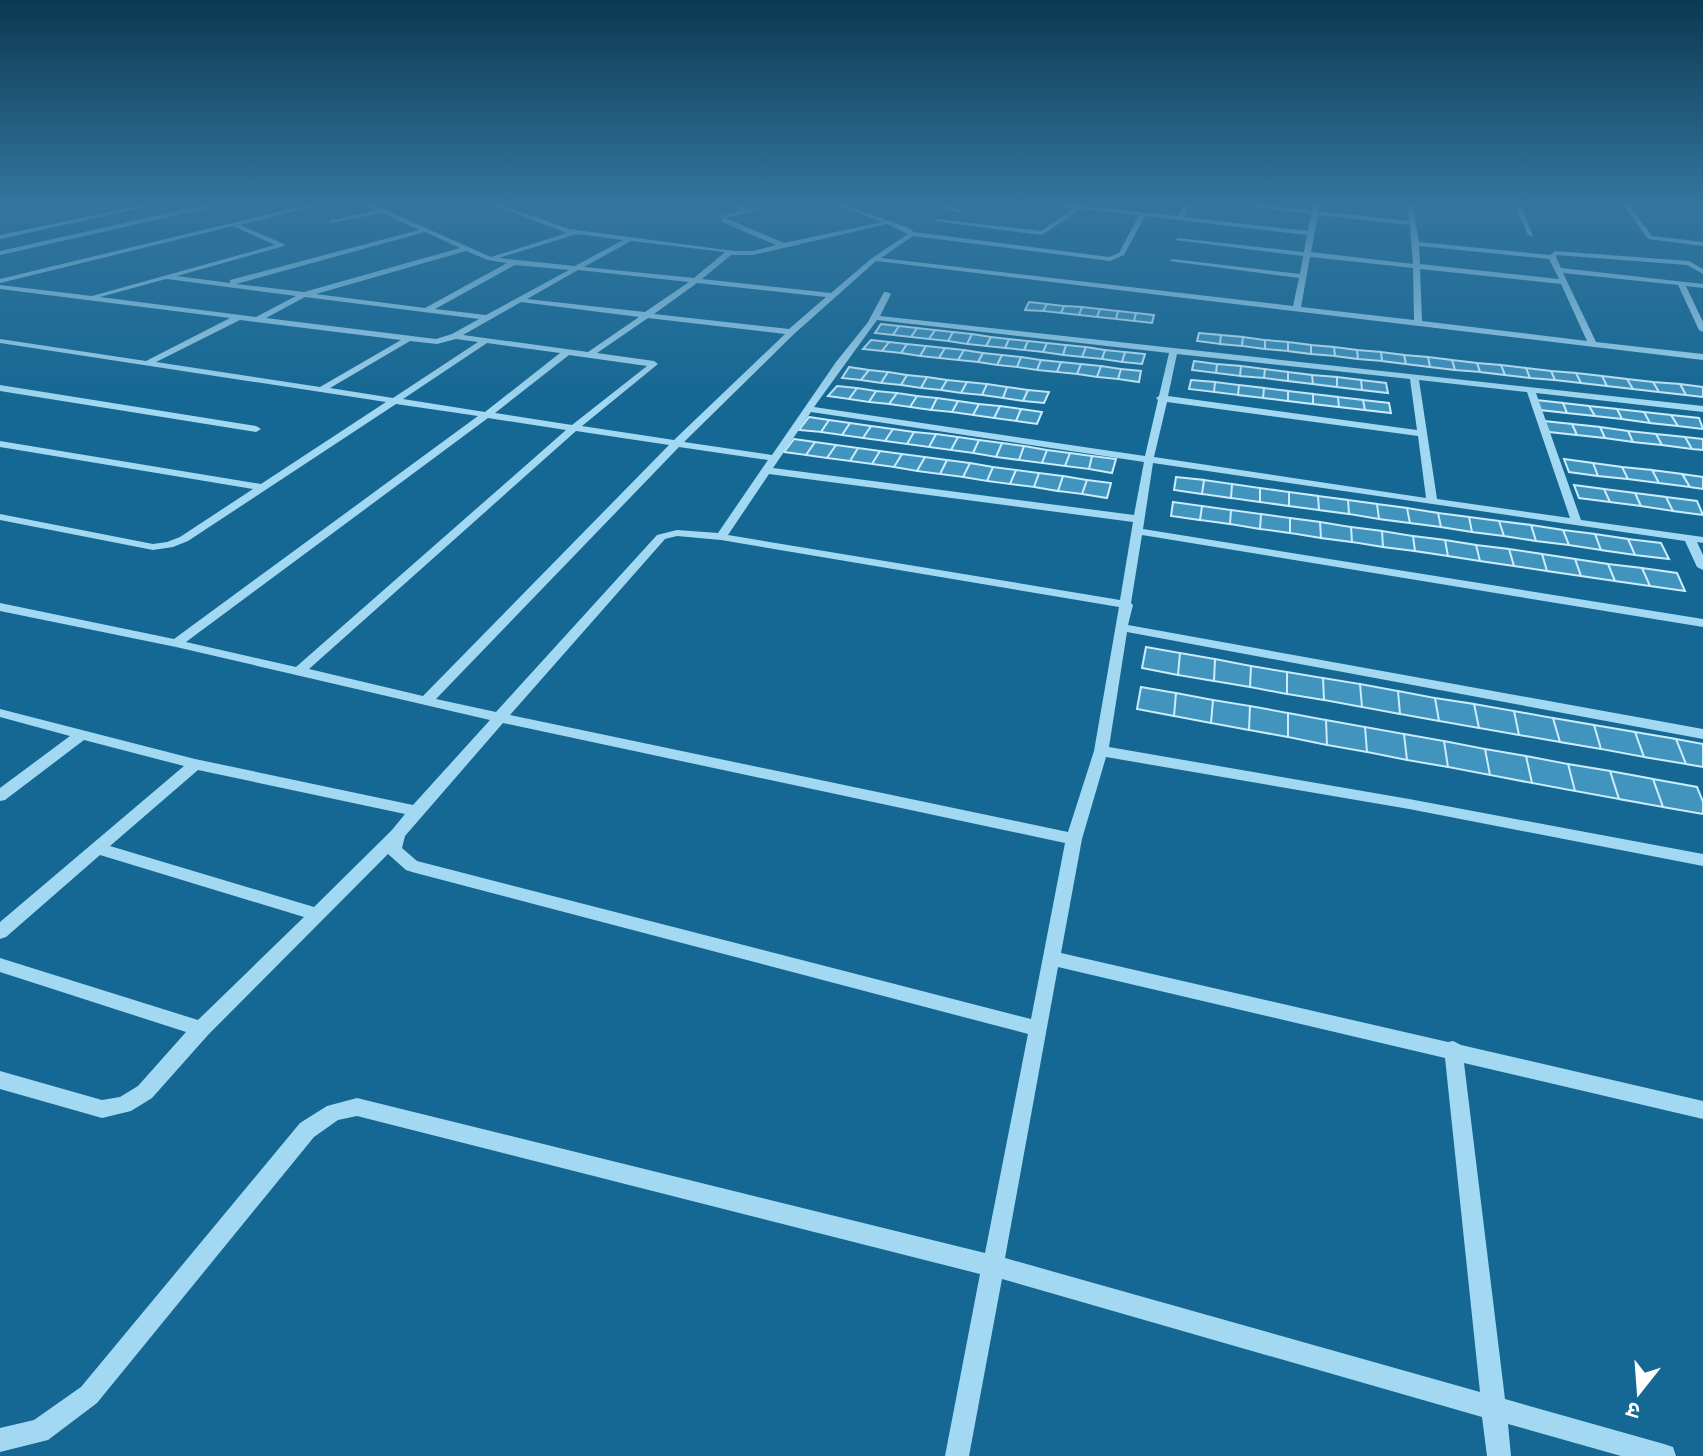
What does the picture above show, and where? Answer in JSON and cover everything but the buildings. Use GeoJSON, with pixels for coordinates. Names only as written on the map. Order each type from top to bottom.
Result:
{"type":"FeatureCollection","features":[{"type":"Feature","properties":{"kind":"street"},"geometry":{"type":"LineString","coordinates":[[0,281],[51,269]]}},
{"type":"Feature","properties":{"kind":"street"},"geometry":{"type":"LineString","coordinates":[[88,298],[196,269]]}},
{"type":"Feature","properties":{"kind":"street"},"geometry":{"type":"LineString","coordinates":[[225,285],[284,269]]}},
{"type":"Feature","properties":{"kind":"street"},"geometry":{"type":"LineString","coordinates":[[256,320],[303,295],[395,269]]}},
{"type":"Feature","properties":{"kind":"street"},"geometry":{"type":"LineString","coordinates":[[427,310],[501,269]]}},
{"type":"Feature","properties":{"kind":"street"},"geometry":{"type":"LineString","coordinates":[[0,287],[437,342],[455,336],[575,269],[829,295]]}},
{"type":"Feature","properties":{"kind":"street"},"geometry":{"type":"LineString","coordinates":[[591,354],[711,269]]}},
{"type":"Feature","properties":{"kind":"street"},"geometry":{"type":"LineString","coordinates":[[426,701],[677,443],[829,295],[862,269]]}},
{"type":"Feature","properties":{"kind":"street"},"geometry":{"type":"LineString","coordinates":[[960,269],[1703,357]]}},
{"type":"Feature","properties":{"kind":"street"},"geometry":{"type":"LineString","coordinates":[[1241,269],[1301,276]]}},
{"type":"Feature","properties":{"kind":"street"},"geometry":{"type":"LineString","coordinates":[[1297,308],[1302,269]]}},
{"type":"Feature","properties":{"kind":"street"},"geometry":{"type":"LineString","coordinates":[[1416,269],[1418,323]]}},
{"type":"Feature","properties":{"kind":"street"},"geometry":{"type":"LineString","coordinates":[[1435,269],[1562,282]]}},
{"type":"Feature","properties":{"kind":"street"},"geometry":{"type":"LineString","coordinates":[[1592,343],[1558,270],[1703,286]]}},
{"type":"Feature","properties":{"kind":"street"},"geometry":{"type":"LineString","coordinates":[[167,277],[487,318]]}},
{"type":"Feature","properties":{"kind":"street"},"geometry":{"type":"LineString","coordinates":[[1681,284],[1703,330]]}},
{"type":"Feature","properties":{"kind":"street"},"geometry":{"type":"LineString","coordinates":[[721,537],[772,458],[810,409],[842,360],[877,318],[887,294]]}},
{"type":"Feature","properties":{"kind":"street"},"geometry":{"type":"LineString","coordinates":[[519,300],[791,332]]}},
{"type":"Feature","properties":{"kind":"street"},"geometry":{"type":"LineString","coordinates":[[148,364],[239,317]]}},
{"type":"Feature","properties":{"kind":"street"},"geometry":{"type":"LineString","coordinates":[[877,318],[1703,409]]}},
{"type":"Feature","properties":{"kind":"street"},"geometry":{"type":"LineString","coordinates":[[299,671],[575,427],[654,364],[455,336]]}},
{"type":"Feature","properties":{"kind":"street"},"geometry":{"type":"LineString","coordinates":[[323,389],[407,340]]}},
{"type":"Feature","properties":{"kind":"street"},"geometry":{"type":"LineString","coordinates":[[0,517],[153,547],[169,545],[184,539],[485,341]]}},
{"type":"Feature","properties":{"kind":"street"},"geometry":{"type":"LineString","coordinates":[[3,344],[489,413],[772,458]]}},
{"type":"Feature","properties":{"kind":"street"},"geometry":{"type":"LineString","coordinates":[[957,1456],[1074,839],[1101,751],[1124,628],[1149,459],[1174,350]]}},
{"type":"Feature","properties":{"kind":"street"},"geometry":{"type":"LineString","coordinates":[[176,643],[489,413],[568,351]]}},
{"type":"Feature","properties":{"kind":"street"},"geometry":{"type":"LineString","coordinates":[[1414,378],[1432,502]]}},
{"type":"Feature","properties":{"kind":"street"},"geometry":{"type":"LineString","coordinates":[[0,388],[256,429]]}},
{"type":"Feature","properties":{"kind":"street"},"geometry":{"type":"LineString","coordinates":[[1531,391],[1576,521]]}},
{"type":"Feature","properties":{"kind":"street"},"geometry":{"type":"LineString","coordinates":[[1161,398],[1422,434]]}},
{"type":"Feature","properties":{"kind":"street"},"geometry":{"type":"LineString","coordinates":[[810,409],[1703,540]]}},
{"type":"Feature","properties":{"kind":"street"},"geometry":{"type":"LineString","coordinates":[[0,444],[261,487]]}},
{"type":"Feature","properties":{"kind":"street"},"geometry":{"type":"LineString","coordinates":[[765,470],[1137,525],[1703,623]]}},
{"type":"Feature","properties":{"kind":"street"},"geometry":{"type":"LineString","coordinates":[[0,1080],[102,1109],[124,1105],[145,1092],[201,1029],[398,834],[497,717],[661,537],[677,533],[721,537],[1127,605]]}},
{"type":"Feature","properties":{"kind":"street"},"geometry":{"type":"LineString","coordinates":[[1689,538],[1703,567]]}},
{"type":"Feature","properties":{"kind":"street"},"geometry":{"type":"LineString","coordinates":[[0,607],[176,643],[497,717],[1074,839]]}},
{"type":"Feature","properties":{"kind":"street"},"geometry":{"type":"LineString","coordinates":[[1124,628],[1703,734]]}},
{"type":"Feature","properties":{"kind":"street"},"geometry":{"type":"LineString","coordinates":[[0,713],[195,764],[416,811]]}},
{"type":"Feature","properties":{"kind":"street"},"geometry":{"type":"LineString","coordinates":[[0,796],[83,733]]}},
{"type":"Feature","properties":{"kind":"street"},"geometry":{"type":"LineString","coordinates":[[1101,751],[1393,801],[1703,860]]}},
{"type":"Feature","properties":{"kind":"street"},"geometry":{"type":"LineString","coordinates":[[0,932],[195,764]]}},
{"type":"Feature","properties":{"kind":"street"},"geometry":{"type":"LineString","coordinates":[[398,834],[394,850],[412,866],[1036,1028]]}},
{"type":"Feature","properties":{"kind":"street"},"geometry":{"type":"LineString","coordinates":[[95,848],[316,914]]}},
{"type":"Feature","properties":{"kind":"street"},"geometry":{"type":"LineString","coordinates":[[1050,958],[1453,1049],[1703,1110]]}},
{"type":"Feature","properties":{"kind":"street"},"geometry":{"type":"LineString","coordinates":[[0,965],[201,1029]]}},
{"type":"Feature","properties":{"kind":"street"},"geometry":{"type":"LineString","coordinates":[[1453,1049],[1499,1456]]}},
{"type":"Feature","properties":{"kind":"street"},"geometry":{"type":"LineString","coordinates":[[0,1440],[39,1431],[89,1395],[307,1130],[334,1112],[357,1107],[993,1266],[1664,1456]]}}]}
